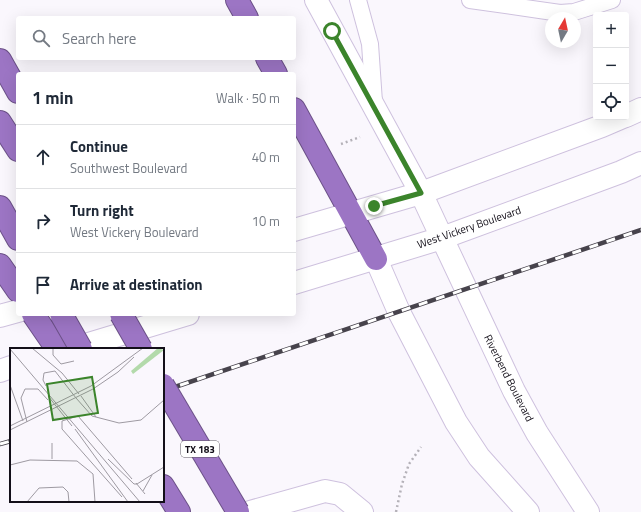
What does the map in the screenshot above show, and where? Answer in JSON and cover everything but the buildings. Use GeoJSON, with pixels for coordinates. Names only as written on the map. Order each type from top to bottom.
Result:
{"type":"FeatureCollection","features":[{"type":"Feature","properties":{"kind":"highway"},"geometry":{"type":"LineString","coordinates":[[237,0],[246,16]]}},
{"type":"Feature","properties":{"kind":"highway"},"geometry":{"type":"LineString","coordinates":[[0,60],[16,88]]}},
{"type":"Feature","properties":{"kind":"highway"},"geometry":{"type":"LineString","coordinates":[[268,60],[275,72]]}},
{"type":"Feature","properties":{"kind":"highway"},"geometry":{"type":"LineString","coordinates":[[296,113],[376,259]]}},
{"type":"Feature","properties":{"kind":"highway"},"geometry":{"type":"LineString","coordinates":[[0,122],[16,147]]}},
{"type":"Feature","properties":{"kind":"highway"},"geometry":{"type":"LineString","coordinates":[[0,207],[16,235]]}},
{"type":"Feature","properties":{"kind":"highway"},"geometry":{"type":"LineString","coordinates":[[0,265],[16,288]]}},
{"type":"Feature","properties":{"kind":"highway"},"geometry":{"type":"LineString","coordinates":[[34,316],[56,348]]}},
{"type":"Feature","properties":{"kind":"highway"},"geometry":{"type":"LineString","coordinates":[[62,316],[80,348]]}},
{"type":"Feature","properties":{"kind":"highway"},"geometry":{"type":"LineString","coordinates":[[122,316],[141,348]]}},
{"type":"Feature","properties":{"kind":"highway","name":"TX 183"},"geometry":{"type":"LineString","coordinates":[[164,387],[238,512]]}},
{"type":"Feature","properties":{"kind":"highway"},"geometry":{"type":"LineString","coordinates":[[164,488],[179,512]]}},
{"type":"Feature","properties":{"kind":"main road","name":"Riverbend Boulevard"},"geometry":{"type":"LineString","coordinates":[[316,0],[421,193],[514,391],[537,433],[588,512]]}},
{"type":"Feature","properties":{"kind":"main road"},"geometry":{"type":"LineString","coordinates":[[629,115],[641,109]]}},
{"type":"Feature","properties":{"kind":"main road"},"geometry":{"type":"LineString","coordinates":[[296,229],[421,193],[616,120]]}},
{"type":"Feature","properties":{"kind":"main road","name":"West Vickery Boulevard"},"geometry":{"type":"LineString","coordinates":[[296,282],[442,238],[621,172],[641,163]]}},
{"type":"Feature","properties":{"kind":"main road"},"geometry":{"type":"LineString","coordinates":[[376,259],[399,312],[456,422],[479,457],[528,512]]}},
{"type":"Feature","properties":{"kind":"main road"},"geometry":{"type":"LineString","coordinates":[[0,316],[16,312]]}},
{"type":"Feature","properties":{"kind":"main road"},"geometry":{"type":"LineString","coordinates":[[75,348],[181,316]]}},
{"type":"Feature","properties":{"kind":"main road"},"geometry":{"type":"LineString","coordinates":[[0,371],[10,367]]}},
{"type":"Feature","properties":{"kind":"main road"},"geometry":{"type":"LineString","coordinates":[[250,512],[325,491],[340,494],[362,512]]}},
{"type":"Feature","properties":{"kind":"lane"},"geometry":{"type":"LineString","coordinates":[[358,0],[370,44],[374,108]]}},
{"type":"Feature","properties":{"kind":"lane"},"geometry":{"type":"LineString","coordinates":[[470,0],[560,13],[574,12],[612,0]]}},
{"type":"Feature","properties":{"kind":"path"},"geometry":{"type":"LineString","coordinates":[[339,144],[360,137]]}},
{"type":"Feature","properties":{"kind":"path"},"geometry":{"type":"LineString","coordinates":[[396,512],[402,484],[409,464],[421,447]]}},
{"type":"Feature","properties":{"kind":"railway"},"geometry":{"type":"LineString","coordinates":[[164,391],[641,230]]}},
{"type":"Feature","properties":{"kind":"railway"},"geometry":{"type":"LineString","coordinates":[[0,444],[10,441]]}},
{"type":"Feature","properties":{"kind":"route"},"geometry":{"type":"LineString","coordinates":[[332,31],[421,193],[374,206]]}}]}
